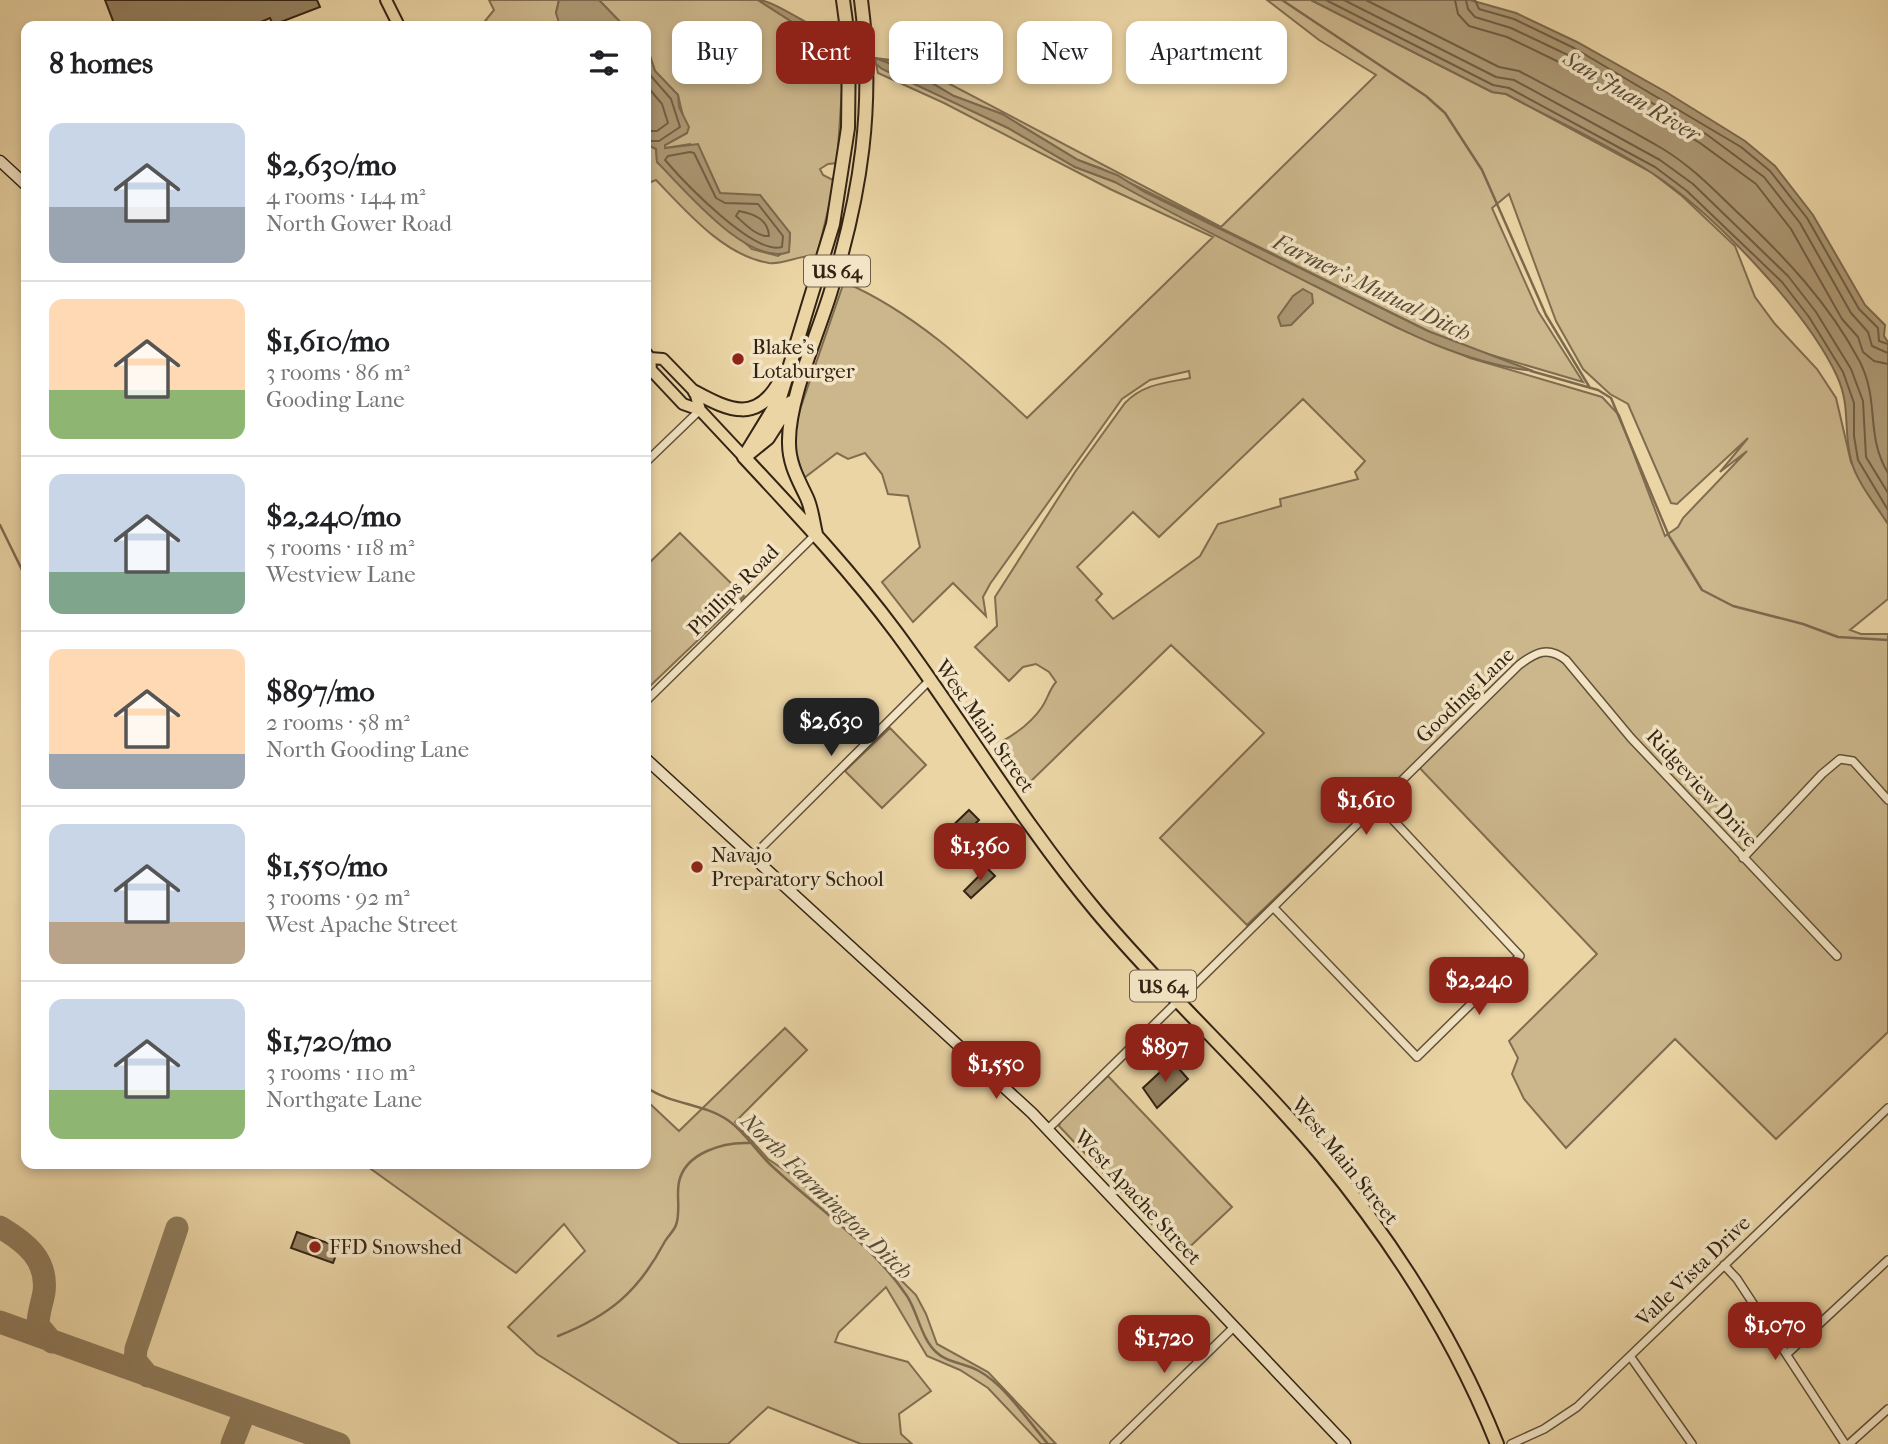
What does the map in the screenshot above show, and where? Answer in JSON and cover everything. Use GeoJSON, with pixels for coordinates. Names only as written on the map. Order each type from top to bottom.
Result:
{"type":"FeatureCollection","features":[{"type":"Feature","properties":{"kind":"highway","name":"US 64"},"geometry":{"type":"LineString","coordinates":[[744,457],[780,398],[833,224],[843,172],[849,82],[843,0]]}},
{"type":"Feature","properties":{"kind":"highway","name":"US 64"},"geometry":{"type":"LineString","coordinates":[[816,534],[808,500],[792,468],[790,425],[850,228],[861,176],[867,70],[861,0]]}},
{"type":"Feature","properties":{"kind":"highway"},"geometry":{"type":"LineString","coordinates":[[695,392],[731,409],[755,408],[770,397],[794,356]]}},
{"type":"Feature","properties":{"kind":"highway"},"geometry":{"type":"LineString","coordinates":[[744,457],[763,443],[780,421],[807,365]]}},
{"type":"Feature","properties":{"kind":"highway","name":"West Main Street"},"geometry":{"type":"LineString","coordinates":[[744,457],[816,534],[872,601],[1065,872],[1178,1002],[1302,1134],[1366,1214],[1409,1276],[1451,1347],[1497,1444]]}},
{"type":"Feature","properties":{"kind":"main road"},"geometry":{"type":"LineString","coordinates":[[386,0],[396,21]]}},
{"type":"Feature","properties":{"kind":"main road"},"geometry":{"type":"LineString","coordinates":[[0,161],[21,181]]}},
{"type":"Feature","properties":{"kind":"main road","name":"West Main Street"},"geometry":{"type":"LineString","coordinates":[[651,356],[663,359],[695,392],[700,410],[744,457]]}},
{"type":"Feature","properties":{"kind":"main road","name":"West Main Street"},"geometry":{"type":"LineString","coordinates":[[651,371],[682,404],[700,410]]}},
{"type":"Feature","properties":{"kind":"main road","name":"West Apache Street"},"geometry":{"type":"LineString","coordinates":[[651,764],[1048,1129],[1345,1444]]}},
{"type":"Feature","properties":{"kind":"street"},"geometry":{"type":"LineString","coordinates":[[651,457],[700,410]]}},
{"type":"Feature","properties":{"kind":"street","name":"Phillips Road"},"geometry":{"type":"LineString","coordinates":[[651,696],[816,534]]}},
{"type":"Feature","properties":{"kind":"street","name":"Gooding Lane"},"geometry":{"type":"LineString","coordinates":[[1048,1129],[1519,665],[1540,652]]}},
{"type":"Feature","properties":{"kind":"street","name":"Ridgeview Drive"},"geometry":{"type":"LineString","coordinates":[[1540,652],[1558,653],[1566,660],[1631,738],[1837,956]]}},
{"type":"Feature","properties":{"kind":"street"},"geometry":{"type":"LineString","coordinates":[[752,857],[930,680]]}},
{"type":"Feature","properties":{"kind":"street"},"geometry":{"type":"LineString","coordinates":[[1743,858],[1822,774],[1840,759],[1853,761],[1888,800]]}},
{"type":"Feature","properties":{"kind":"street"},"geometry":{"type":"LineString","coordinates":[[1275,908],[1417,1057],[1520,956],[1379,805]]}},
{"type":"Feature","properties":{"kind":"street","name":"Valle Vista Drive"},"geometry":{"type":"LineString","coordinates":[[1511,1444],[1561,1420],[1888,1108]]}},
{"type":"Feature","properties":{"kind":"street"},"geometry":{"type":"LineString","coordinates":[[1787,1354],[1888,1259]]}},
{"type":"Feature","properties":{"kind":"street"},"geometry":{"type":"LineString","coordinates":[[1724,1265],[1847,1444],[1888,1409]]}},
{"type":"Feature","properties":{"kind":"street"},"geometry":{"type":"LineString","coordinates":[[1114,1444],[1234,1327]]}},
{"type":"Feature","properties":{"kind":"street"},"geometry":{"type":"LineString","coordinates":[[1630,1356],[1692,1444]]}},
{"type":"Feature","properties":{"kind":"shaded area"},"geometry":{"type":"Polygon","coordinates":[[[489,0],[559,0],[556,13],[559,21],[485,21],[494,10],[489,0]]]}},
{"type":"Feature","properties":{"kind":"shaded area"},"geometry":{"type":"Polygon","coordinates":[[[599,0],[758,0],[791,21],[776,21],[776,84],[842,84],[837,163],[820,169],[823,175],[835,181],[817,256],[775,263],[752,259],[721,242],[656,180],[651,182],[651,146],[656,149],[657,162],[752,249],[778,256],[789,249],[790,233],[760,195],[726,196],[720,193],[701,152],[690,144],[665,148],[665,145],[687,133],[678,95],[655,71],[651,59],[651,21],[619,21],[599,0]]]}},
{"type":"Feature","properties":{"kind":"shaded area"},"geometry":{"type":"Polygon","coordinates":[[[1267,0],[1311,0],[1492,92],[1506,94],[1651,172],[1682,196],[1735,246],[1755,297],[1775,324],[1817,369],[1836,398],[1851,462],[1888,524],[1888,599],[1850,630],[1861,634],[1888,634],[1888,1032],[1776,1139],[1675,1039],[1566,1148],[1524,1099],[1512,1074],[1518,1058],[1509,1041],[1597,954],[1415,763],[1247,925],[1160,838],[1264,733],[1171,645],[1027,785],[999,743],[1033,718],[1056,682],[1049,672],[1036,664],[1023,667],[1009,681],[975,647],[997,626],[995,597],[1075,472],[1125,403],[1147,388],[1190,378],[1189,371],[1150,380],[1122,399],[990,584],[983,597],[986,616],[953,583],[913,622],[882,582],[920,547],[908,496],[888,494],[882,474],[865,453],[848,459],[837,453],[804,478],[795,450],[796,421],[844,282],[870,294],[941,342],[1027,418],[1213,237],[1110,189],[902,84],[917,84],[1008,128],[1075,167],[1115,182],[1396,327],[1470,358],[1602,397],[1619,415],[1665,536],[1678,527],[1683,518],[1747,451],[1720,472],[1748,438],[1677,504],[1671,503],[1628,404],[1610,394],[1583,369],[1556,321],[1509,194],[1492,208],[1538,311],[1583,382],[1461,346],[1428,331],[1100,168],[1078,160],[1002,114],[954,96],[934,84],[950,84],[1221,227],[1376,75],[1319,40],[1267,0]],[[1303,399],[1159,537],[1133,512],[1077,567],[1102,594],[1096,600],[1113,619],[1200,556],[1218,524],[1281,506],[1280,499],[1358,479],[1355,472],[1365,461],[1303,399]]]}},
{"type":"Feature","properties":{"kind":"shaded area"},"geometry":{"type":"Polygon","coordinates":[[[876,64],[889,70],[889,78],[878,73],[876,64]]]}},
{"type":"Feature","properties":{"kind":"shaded area"},"geometry":{"type":"Polygon","coordinates":[[[680,533],[744,596],[651,685],[651,561],[680,533]]]}},
{"type":"Feature","properties":{"kind":"shaded area"},"geometry":{"type":"Polygon","coordinates":[[[890,728],[926,765],[882,808],[845,771],[890,728]]]}},
{"type":"Feature","properties":{"kind":"shaded area"},"geometry":{"type":"Polygon","coordinates":[[[785,1028],[807,1050],[735,1122],[768,1159],[801,1181],[916,1295],[937,1344],[988,1372],[1056,1444],[1041,1444],[988,1388],[960,1370],[927,1356],[886,1287],[839,1332],[835,1342],[908,1362],[931,1391],[899,1414],[901,1434],[912,1444],[861,1444],[768,1407],[728,1444],[680,1444],[537,1354],[508,1327],[585,1251],[564,1224],[516,1273],[371,1169],[651,1169],[651,1105],[679,1131],[785,1028]]]}},
{"type":"Feature","properties":{"kind":"shaded area"},"geometry":{"type":"Polygon","coordinates":[[[1108,1076],[1232,1207],[1181,1255],[1059,1126],[1061,1120],[1108,1076]]]}},
{"type":"Feature","properties":{"kind":"water"},"geometry":{"type":"Polygon","coordinates":[[[559,0],[599,0],[619,21],[558,21],[556,13],[559,0]]]}},
{"type":"Feature","properties":{"kind":"water"},"geometry":{"type":"Polygon","coordinates":[[[758,0],[775,5],[803,21],[791,21],[758,0]]]}},
{"type":"Feature","properties":{"kind":"water","name":"San Juan River"},"geometry":{"type":"Polygon","coordinates":[[[1311,0],[1470,0],[1516,13],[1577,42],[1666,92],[1745,141],[1775,166],[1813,215],[1865,305],[1885,325],[1884,336],[1888,342],[1888,524],[1854,468],[1849,449],[1844,398],[1837,376],[1823,350],[1781,293],[1702,212],[1652,173],[1598,142],[1506,94],[1492,92],[1311,0]]]}},
{"type":"Feature","properties":{"kind":"water"},"geometry":{"type":"Polygon","coordinates":[[[875,58],[889,63],[889,72],[882,69],[876,64],[875,58]]]}},
{"type":"Feature","properties":{"kind":"water"},"geometry":{"type":"Polygon","coordinates":[[[651,59],[655,71],[678,95],[679,107],[689,127],[687,133],[665,145],[665,148],[698,144],[720,193],[760,195],[790,233],[789,252],[773,254],[755,248],[718,223],[657,162],[656,149],[651,146],[651,59]]]}},
{"type":"Feature","properties":{"kind":"water"},"geometry":{"type":"Polygon","coordinates":[[[914,84],[934,84],[954,96],[1002,114],[1078,160],[1117,175],[1145,192],[1428,331],[1533,371],[1475,359],[1393,326],[1115,182],[1075,167],[1008,128],[914,84]]]}},
{"type":"Feature","properties":{"kind":"water"},"geometry":{"type":"Polygon","coordinates":[[[1303,289],[1312,294],[1313,303],[1291,325],[1281,326],[1278,317],[1293,296],[1303,289]]]}},
{"type":"Feature","properties":{"kind":"building"},"geometry":{"type":"Polygon","coordinates":[[[105,0],[317,0],[320,7],[283,21],[271,21],[270,18],[263,21],[113,21],[105,0]]]}},
{"type":"Feature","properties":{"kind":"building"},"geometry":{"type":"Polygon","coordinates":[[[969,810],[979,820],[954,845],[944,834],[969,810]]]}},
{"type":"Feature","properties":{"kind":"building"},"geometry":{"type":"Polygon","coordinates":[[[987,868],[995,876],[971,898],[964,891],[987,868]]]}},
{"type":"Feature","properties":{"kind":"building"},"geometry":{"type":"Polygon","coordinates":[[[1172,1061],[1188,1079],[1157,1108],[1143,1088],[1172,1061]]]}},
{"type":"Feature","properties":{"kind":"building","name":"FFD Snowshed"},"geometry":{"type":"Polygon","coordinates":[[[297,1232],[339,1247],[333,1263],[291,1248],[297,1232]]]}},
{"type":"Feature","properties":{"kind":"waterway"},"geometry":{"type":"LineString","coordinates":[[1282,0],[1426,96],[1445,113],[1482,170],[1546,315],[1590,388]]}},
{"type":"Feature","properties":{"kind":"waterway","name":"Farmer's Mutual Ditch"},"geometry":{"type":"LineString","coordinates":[[1531,371],[1598,390],[1611,398],[1669,536],[1702,590],[1733,606],[1803,624],[1838,637],[1888,640]]}},
{"type":"Feature","properties":{"kind":"waterway","name":"North Farmington Ditch"},"geometry":{"type":"LineString","coordinates":[[0,525],[21,568]]}},
{"type":"Feature","properties":{"kind":"waterway","name":"North Farmington Ditch"},"geometry":{"type":"LineString","coordinates":[[651,1090],[719,1115],[735,1126],[773,1167],[861,1243],[893,1277],[907,1296],[927,1340],[936,1352],[974,1368],[989,1378],[1048,1444]]}},
{"type":"Feature","properties":{"kind":"waterway"},"geometry":{"type":"LineString","coordinates":[[558,1336],[607,1311],[644,1275],[674,1230],[678,1214],[679,1182],[689,1164],[706,1151],[717,1147],[749,1143]]}},
{"type":"Feature","properties":{"kind":"taxiway"},"geometry":{"type":"LineString","coordinates":[[0,1227],[26,1245],[38,1261],[44,1280],[38,1325],[52,1342]]}},
{"type":"Feature","properties":{"kind":"taxiway"},"geometry":{"type":"LineString","coordinates":[[148,1376],[135,1360],[136,1349],[177,1228]]}},
{"type":"Feature","properties":{"kind":"taxiway"},"geometry":{"type":"LineString","coordinates":[[0,1322],[339,1444]]}},
{"type":"Feature","properties":{"kind":"taxiway"},"geometry":{"type":"LineString","coordinates":[[232,1444],[245,1411]]}},
{"type":"Feature","properties":{"kind":"place","name":"Blake's Lotaburger"},"geometry":{"type":"Point","coordinates":[738,359]}},
{"type":"Feature","properties":{"kind":"place","name":"Navajo Preparatory School"},"geometry":{"type":"Point","coordinates":[697,867]}},
{"type":"Feature","properties":{"kind":"place","name":"FFD Snowshed"},"geometry":{"type":"Point","coordinates":[315,1247]}}]}
